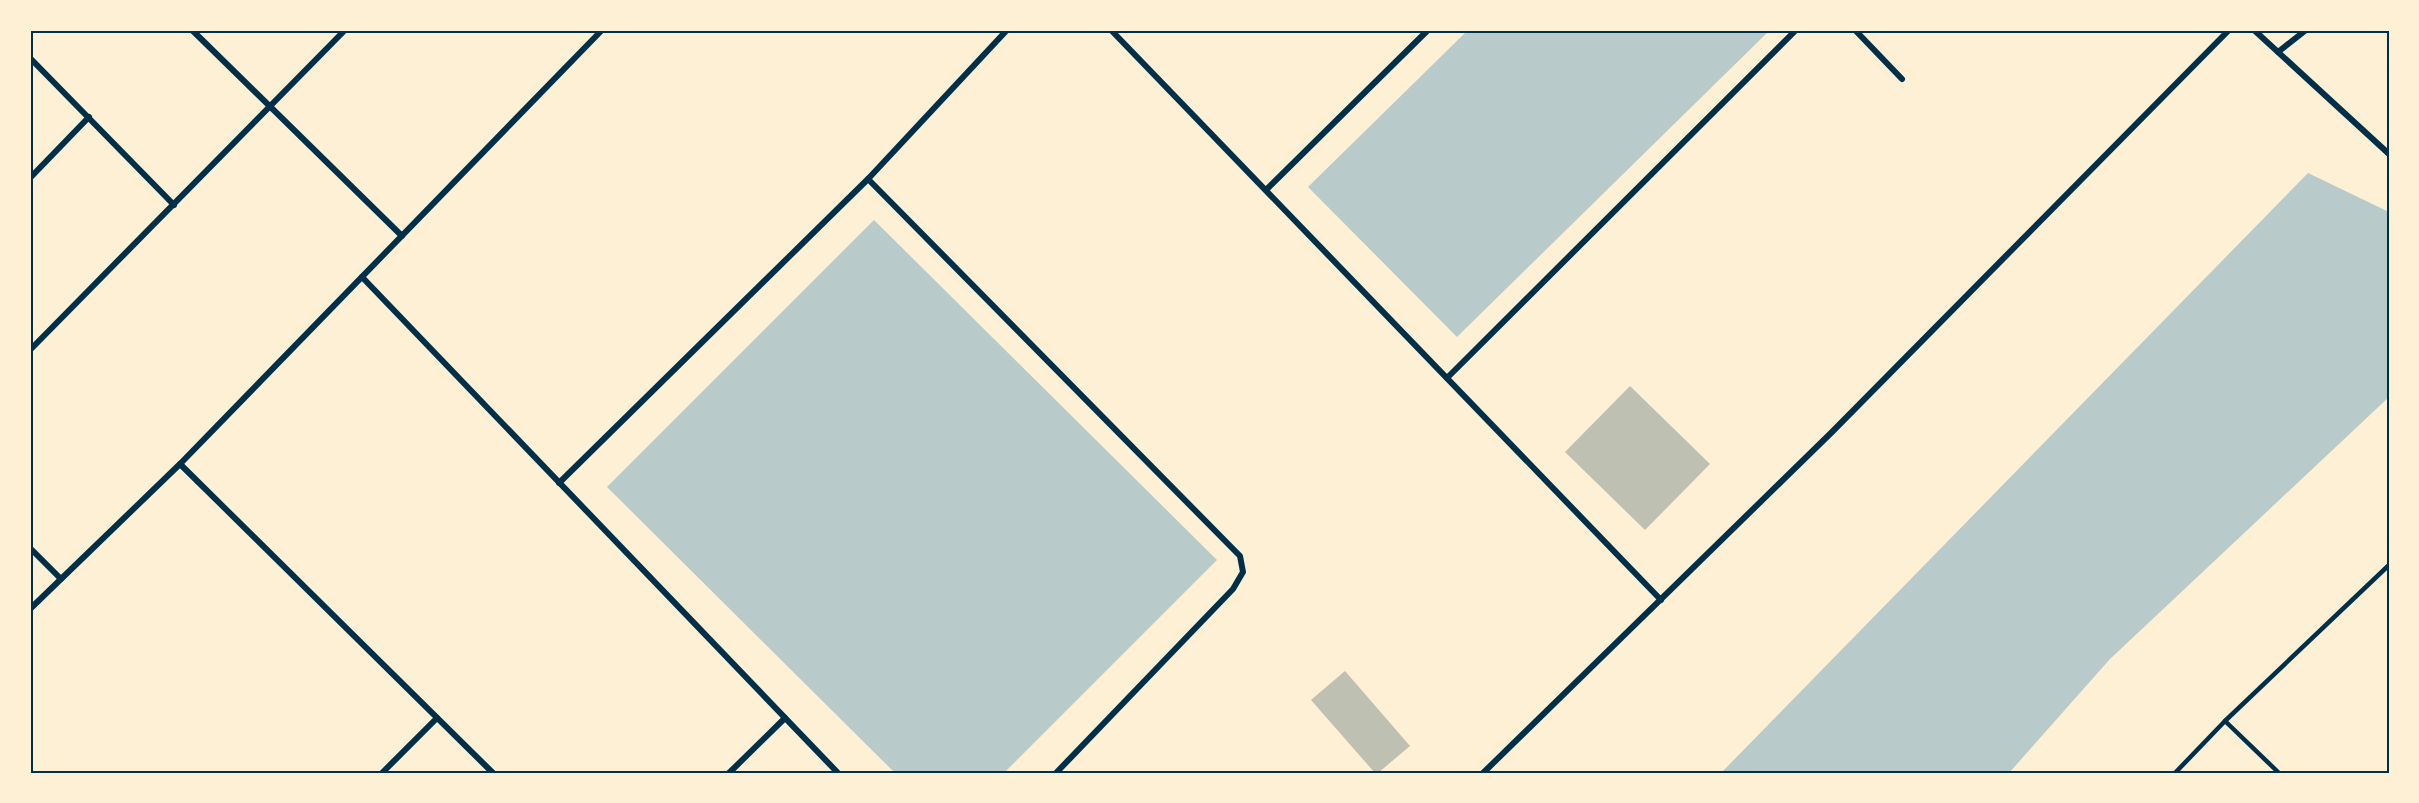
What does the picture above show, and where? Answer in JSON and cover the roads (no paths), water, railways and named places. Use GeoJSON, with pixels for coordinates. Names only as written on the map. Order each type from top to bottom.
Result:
{"type":"FeatureCollection","features":[{"type":"Feature","properties":{"kind":"street"},"geometry":{"type":"LineString","coordinates":[[192,30],[402,236]]}},
{"type":"Feature","properties":{"kind":"street"},"geometry":{"type":"LineString","coordinates":[[30,350],[345,30]]}},
{"type":"Feature","properties":{"kind":"street"},"geometry":{"type":"LineString","coordinates":[[30,609],[180,464],[602,30]]}},
{"type":"Feature","properties":{"kind":"street"},"geometry":{"type":"LineString","coordinates":[[559,483],[868,179],[1007,30]]}},
{"type":"Feature","properties":{"kind":"street"},"geometry":{"type":"LineString","coordinates":[[1111,30],[1661,600]]}},
{"type":"Feature","properties":{"kind":"street"},"geometry":{"type":"LineString","coordinates":[[1266,190],[1428,30]]}},
{"type":"Feature","properties":{"kind":"street"},"geometry":{"type":"LineString","coordinates":[[1447,378],[1796,30]]}},
{"type":"Feature","properties":{"kind":"street"},"geometry":{"type":"LineString","coordinates":[[1855,30],[1902,79]]}},
{"type":"Feature","properties":{"kind":"street"},"geometry":{"type":"LineString","coordinates":[[1483,773],[1832,432],[2229,30]]}},
{"type":"Feature","properties":{"kind":"street"},"geometry":{"type":"LineString","coordinates":[[2254,30],[2389,154]]}},
{"type":"Feature","properties":{"kind":"street"},"geometry":{"type":"LineString","coordinates":[[2278,52],[2306,30]]}},
{"type":"Feature","properties":{"kind":"street"},"geometry":{"type":"LineString","coordinates":[[30,58],[174,205]]}},
{"type":"Feature","properties":{"kind":"street"},"geometry":{"type":"LineString","coordinates":[[30,178],[89,117]]}},
{"type":"Feature","properties":{"kind":"street"},"geometry":{"type":"LineString","coordinates":[[868,179],[1240,556],[1243,572],[1233,589],[1056,773]]}},
{"type":"Feature","properties":{"kind":"street"},"geometry":{"type":"LineString","coordinates":[[362,277],[838,773]]}},
{"type":"Feature","properties":{"kind":"street"},"geometry":{"type":"LineString","coordinates":[[180,464],[493,773]]}},
{"type":"Feature","properties":{"kind":"street"},"geometry":{"type":"LineString","coordinates":[[30,549],[61,579]]}},
{"type":"Feature","properties":{"kind":"street"},"geometry":{"type":"LineString","coordinates":[[382,773],[437,718]]}},
{"type":"Feature","properties":{"kind":"street"},"geometry":{"type":"LineString","coordinates":[[729,773],[785,718]]}},
{"type":"Feature","properties":{"kind":"lane"},"geometry":{"type":"LineString","coordinates":[[2175,773],[2225,721],[2389,565]]}},
{"type":"Feature","properties":{"kind":"lane"},"geometry":{"type":"LineString","coordinates":[[2225,721],[2279,773]]}}]}
